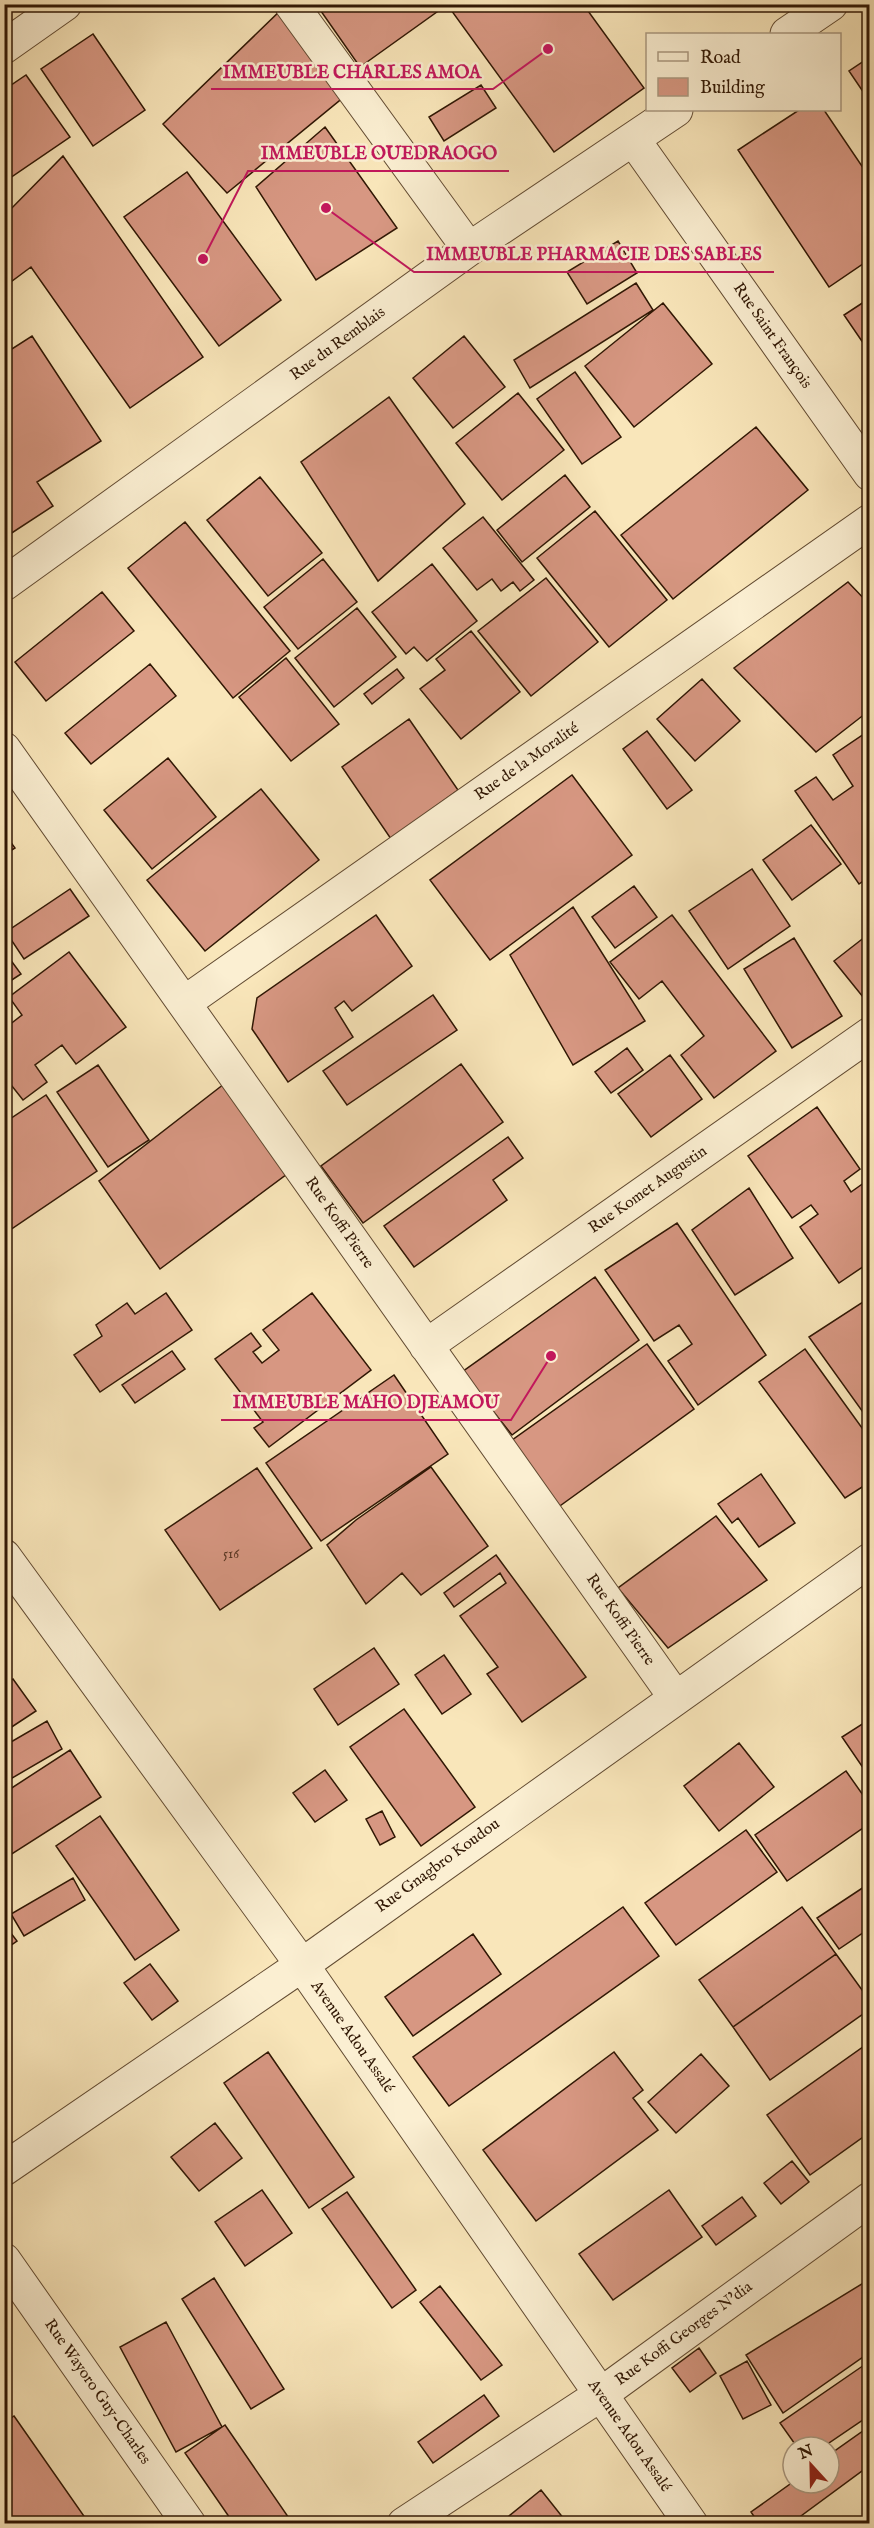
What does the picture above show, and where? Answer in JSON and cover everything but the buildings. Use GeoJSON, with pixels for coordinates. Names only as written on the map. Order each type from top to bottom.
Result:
{"type":"FeatureCollection","features":[{"type":"Feature","properties":{"kind":"street"},"geometry":{"type":"LineString","coordinates":[[4,47],[65,4]]}},
{"type":"Feature","properties":{"kind":"street"},"geometry":{"type":"LineString","coordinates":[[291,4],[469,249]]}},
{"type":"Feature","properties":{"kind":"street"},"geometry":{"type":"LineString","coordinates":[[788,33],[831,4]]}},
{"type":"Feature","properties":{"kind":"street","name":"Rue du Remblais"},"geometry":{"type":"LineString","coordinates":[[4,584],[469,249],[675,111]]}},
{"type":"Feature","properties":{"kind":"street","name":"Rue Saint François"},"geometry":{"type":"LineString","coordinates":[[633,139],[870,474]]}},
{"type":"Feature","properties":{"kind":"street","name":"Rue de la Moralité"},"geometry":{"type":"LineString","coordinates":[[184,1003],[870,521]]}},
{"type":"Feature","properties":{"kind":"street","name":"Rue Koffi Pierre"},"geometry":{"type":"LineString","coordinates":[[4,749],[675,1696]]}},
{"type":"Feature","properties":{"kind":"street","name":"Rue Komet Augustin"},"geometry":{"type":"LineString","coordinates":[[426,1346],[870,1034]]}},
{"type":"Feature","properties":{"kind":"street","name":"Avenue Adou Assalé"},"geometry":{"type":"LineString","coordinates":[[4,1556],[302,1965],[691,2523]]}},
{"type":"Feature","properties":{"kind":"street","name":"Rue Gnagbro Koudou"},"geometry":{"type":"LineString","coordinates":[[4,2169],[302,1965],[675,1696],[870,1560]]}},
{"type":"Feature","properties":{"kind":"street","name":"Rue Koffi Georges N'dia"},"geometry":{"type":"LineString","coordinates":[[404,2523],[600,2395],[870,2199]]}},
{"type":"Feature","properties":{"kind":"street","name":"Rue Wayoro Guy-Charles"},"geometry":{"type":"LineString","coordinates":[[4,2260],[189,2523]]}},
{"type":"Feature","properties":{"kind":"place","name":"IMMEUBLE CHARLES AMOA"},"geometry":{"type":"Point","coordinates":[548,49]}},
{"type":"Feature","properties":{"kind":"place","name":"IMMEUBLE PHARMACIE DES SABLES"},"geometry":{"type":"Point","coordinates":[326,208]}},
{"type":"Feature","properties":{"kind":"place","name":"IMMEUBLE OUEDRAOGO"},"geometry":{"type":"Point","coordinates":[203,259]}},
{"type":"Feature","properties":{"kind":"place","name":"IMMEUBLE MAHO DJEAMOU"},"geometry":{"type":"Point","coordinates":[551,1356]}}]}
